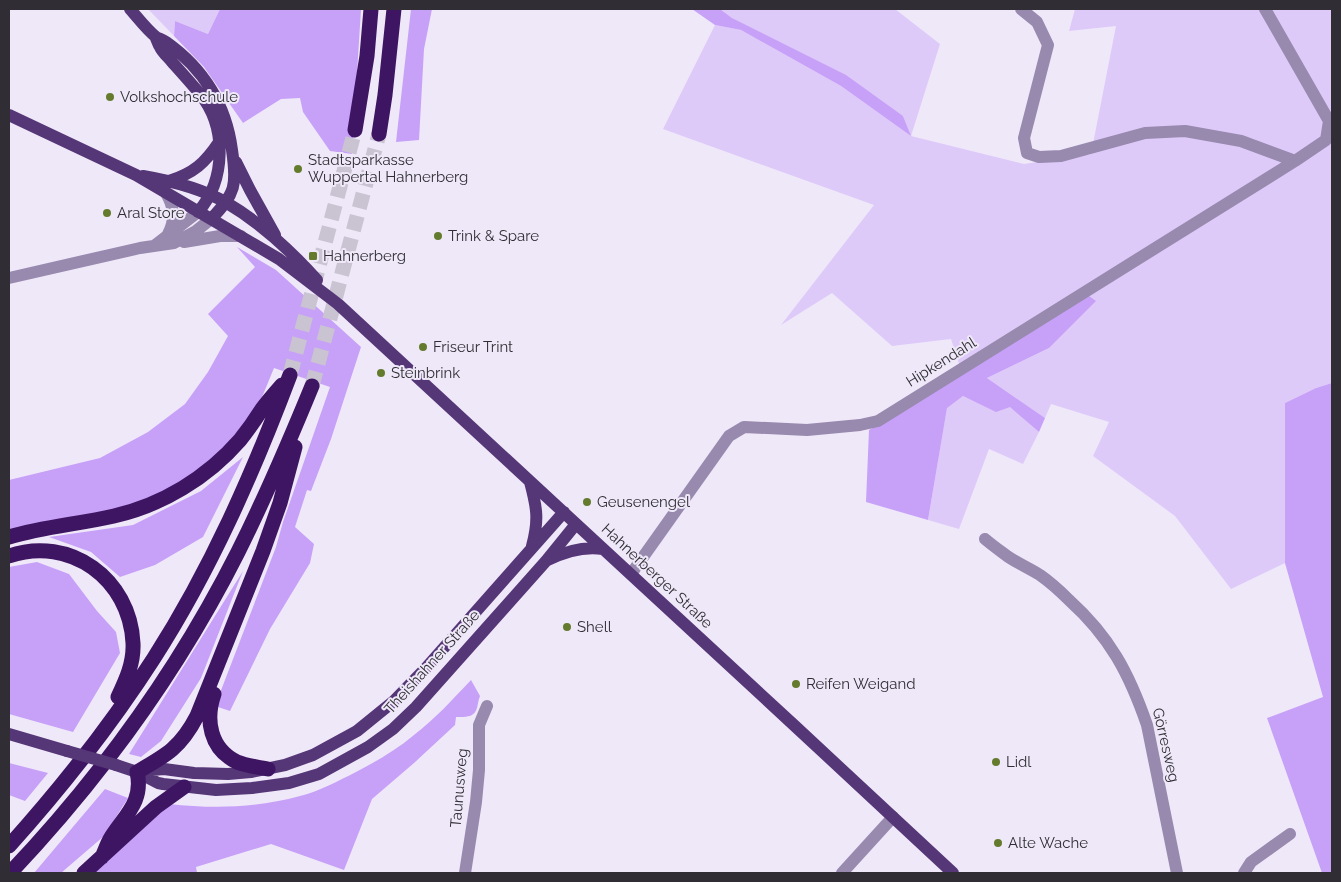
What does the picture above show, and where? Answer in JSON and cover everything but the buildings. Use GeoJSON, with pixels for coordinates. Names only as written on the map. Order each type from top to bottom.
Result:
{"type":"FeatureCollection","features":[{"type":"Feature","properties":{"kind":"highway"},"geometry":{"type":"LineString","coordinates":[[355,130],[371,9]]}},
{"type":"Feature","properties":{"kind":"highway"},"geometry":{"type":"LineString","coordinates":[[379,134],[394,9]]}},
{"type":"Feature","properties":{"kind":"highway"},"geometry":{"type":"LineString","coordinates":[[9,537],[45,528],[114,516],[146,506],[177,491],[209,470],[226,455],[240,440],[290,375],[243,491],[202,575],[155,657],[96,741],[52,797],[9,846]]}},
{"type":"Feature","properties":{"kind":"highway"},"geometry":{"type":"LineString","coordinates":[[10,873],[60,818],[97,771],[143,709],[200,621],[237,554],[278,468],[312,386],[280,503],[264,551],[197,716],[182,741],[176,747],[162,758],[137,772],[139,786],[135,800],[102,856]]}},
{"type":"Feature","properties":{"kind":"highway"},"geometry":{"type":"LineString","coordinates":[[9,556],[37,551],[54,552],[79,559],[101,574],[113,587],[124,605],[132,630],[131,661],[127,679],[96,741]]}},
{"type":"Feature","properties":{"kind":"highway"},"geometry":{"type":"LineString","coordinates":[[217,669],[215,693],[209,717],[213,737],[233,759],[268,769]]}},
{"type":"Feature","properties":{"kind":"highway"},"geometry":{"type":"LineString","coordinates":[[84,873],[156,807],[184,787]]}},
{"type":"Feature","properties":{"kind":"main road"},"geometry":{"type":"LineString","coordinates":[[130,9],[155,36],[185,57],[208,84],[224,113],[233,154],[235,172],[233,189],[226,202],[211,219]]}},
{"type":"Feature","properties":{"kind":"main road"},"geometry":{"type":"LineString","coordinates":[[155,36],[160,48],[202,95],[215,120],[220,157],[218,174],[210,195],[192,209]]}},
{"type":"Feature","properties":{"kind":"main road"},"geometry":{"type":"LineString","coordinates":[[9,115],[136,175],[167,187],[197,168],[219,142]]}},
{"type":"Feature","properties":{"kind":"main road"},"geometry":{"type":"LineString","coordinates":[[233,154],[253,196],[282,245]]}},
{"type":"Feature","properties":{"kind":"main road","name":"Hahnerberger Straße"},"geometry":{"type":"LineString","coordinates":[[167,187],[196,189],[226,202],[300,261],[338,304]]}},
{"type":"Feature","properties":{"kind":"main road","name":"Hahnerberger Straße"},"geometry":{"type":"LineString","coordinates":[[167,187],[192,209],[279,259],[338,304],[953,873]]}},
{"type":"Feature","properties":{"kind":"main road"},"geometry":{"type":"LineString","coordinates":[[529,480],[537,511],[537,521],[531,548]]}},
{"type":"Feature","properties":{"kind":"main road","name":"Theishahner Straße"},"geometry":{"type":"LineString","coordinates":[[137,772],[164,769],[218,774],[268,769],[286,765],[313,755],[357,731],[394,702],[564,512]]}},
{"type":"Feature","properties":{"kind":"main road","name":"Theishahner Straße"},"geometry":{"type":"LineString","coordinates":[[9,734],[137,772],[158,783],[184,787],[216,790],[252,788],[289,783],[320,774],[368,747],[394,729],[471,646],[576,524]]}},
{"type":"Feature","properties":{"kind":"main road"},"geometry":{"type":"LineString","coordinates":[[546,561],[579,548],[594,547],[603,549]]}},
{"type":"Feature","properties":{"kind":"main road"},"geometry":{"type":"LineString","coordinates":[[490,594],[495,593],[502,596],[504,606]]}},
{"type":"Feature","properties":{"kind":"street"},"geometry":{"type":"LineString","coordinates":[[1021,9],[1036,22],[1048,45],[1024,138],[1027,153],[1040,157],[1061,156],[1145,133],[1185,131],[1241,142],[1295,161]]}},
{"type":"Feature","properties":{"kind":"street","name":"Hipkendahl"},"geometry":{"type":"LineString","coordinates":[[631,574],[728,436],[744,427],[807,430],[860,425],[878,420],[1326,140],[1329,121],[1265,9]]}},
{"type":"Feature","properties":{"kind":"street"},"geometry":{"type":"LineString","coordinates":[[167,187],[174,215],[171,238]]}},
{"type":"Feature","properties":{"kind":"street"},"geometry":{"type":"LineString","coordinates":[[171,238],[192,209]]}},
{"type":"Feature","properties":{"kind":"street"},"geometry":{"type":"LineString","coordinates":[[9,278],[154,246],[171,238],[190,235],[211,219]]}},
{"type":"Feature","properties":{"kind":"street"},"geometry":{"type":"LineString","coordinates":[[171,238],[241,236]]}},
{"type":"Feature","properties":{"kind":"street","name":"Görresweg"},"geometry":{"type":"LineString","coordinates":[[985,539],[1063,594],[1086,615],[1113,650],[1128,678],[1147,725],[1177,873]]}},
{"type":"Feature","properties":{"kind":"street","name":"Taunusweg"},"geometry":{"type":"LineString","coordinates":[[465,873],[479,778],[479,724],[488,706]]}},
{"type":"Feature","properties":{"kind":"street"},"geometry":{"type":"LineString","coordinates":[[842,873],[894,817]]}},
{"type":"Feature","properties":{"kind":"street"},"geometry":{"type":"LineString","coordinates":[[1244,873],[1251,862],[1290,834]]}},
{"type":"Feature","properties":{"kind":"shaded area"},"geometry":{"type":"Polygon","coordinates":[[[148,9],[220,9],[208,34],[175,21],[174,36],[148,9]]]}},
{"type":"Feature","properties":{"kind":"shaded area"},"geometry":{"type":"Polygon","coordinates":[[[220,9],[361,9],[352,154],[330,151],[303,112],[300,98],[281,99],[243,123],[204,67],[174,36],[175,21],[208,34],[220,9]]]}},
{"type":"Feature","properties":{"kind":"shaded area"},"geometry":{"type":"Polygon","coordinates":[[[411,9],[432,9],[424,49],[419,140],[396,142],[411,9]]]}},
{"type":"Feature","properties":{"kind":"shaded area"},"geometry":{"type":"Polygon","coordinates":[[[692,9],[720,9],[732,18],[846,75],[903,116],[911,136],[841,86],[741,30],[715,25],[692,9]]]}},
{"type":"Feature","properties":{"kind":"shaded area"},"geometry":{"type":"Polygon","coordinates":[[[720,9],[895,9],[940,44],[911,136],[1024,164],[1091,154],[1116,26],[1069,31],[1075,9],[1332,9],[1332,383],[1316,388],[1285,403],[1285,563],[1231,589],[1175,516],[1093,456],[1109,422],[1051,404],[1045,418],[987,378],[1049,348],[962,373],[951,339],[892,346],[832,293],[781,325],[874,205],[663,129],[715,25],[741,30],[841,86],[910,135],[903,116],[732,18],[720,9]]]}},
{"type":"Feature","properties":{"kind":"shaded area"},"geometry":{"type":"Polygon","coordinates":[[[237,247],[276,270],[361,347],[331,439],[311,491],[307,490],[295,527],[314,544],[310,563],[270,629],[230,711],[215,706],[276,547],[330,387],[274,368],[260,402],[227,445],[201,470],[177,486],[117,510],[9,532],[9,480],[100,458],[148,432],[185,404],[208,372],[228,336],[208,314],[255,267],[237,247]]]}},
{"type":"Feature","properties":{"kind":"shaded area"},"geometry":{"type":"Polygon","coordinates":[[[1089,296],[1096,301],[1049,348],[987,378],[1045,418],[1039,432],[1010,407],[996,412],[963,396],[947,408],[928,520],[866,502],[869,430],[1089,296]]]}},
{"type":"Feature","properties":{"kind":"shaded area"},"geometry":{"type":"Polygon","coordinates":[[[1332,383],[1332,873],[1322,873],[1267,718],[1323,697],[1285,563],[1285,403],[1316,388],[1332,383]]]}},
{"type":"Feature","properties":{"kind":"shaded area"},"geometry":{"type":"Polygon","coordinates":[[[963,396],[996,411],[1010,406],[1039,432],[1023,464],[989,449],[959,529],[928,520],[947,407],[963,396]]]}},
{"type":"Feature","properties":{"kind":"shaded area"},"geometry":{"type":"Polygon","coordinates":[[[243,457],[203,537],[155,565],[120,577],[91,552],[49,537],[133,525],[201,491],[243,457]]]}},
{"type":"Feature","properties":{"kind":"shaded area"},"geometry":{"type":"Polygon","coordinates":[[[37,562],[69,574],[97,611],[116,632],[120,653],[73,732],[9,714],[9,567],[37,562]]]}},
{"type":"Feature","properties":{"kind":"shaded area"},"geometry":{"type":"Polygon","coordinates":[[[243,571],[201,678],[161,741],[141,757],[129,754],[243,571]]]}},
{"type":"Feature","properties":{"kind":"shaded area"},"geometry":{"type":"Polygon","coordinates":[[[471,680],[480,696],[474,714],[456,717],[455,725],[372,799],[344,870],[271,844],[196,867],[197,873],[91,873],[169,804],[202,807],[251,805],[284,800],[329,786],[379,759],[422,729],[471,680]]]}},
{"type":"Feature","properties":{"kind":"shaded area"},"geometry":{"type":"Polygon","coordinates":[[[9,763],[48,773],[25,801],[9,795],[9,763]]]}},
{"type":"Feature","properties":{"kind":"shaded area"},"geometry":{"type":"Polygon","coordinates":[[[105,789],[128,798],[104,836],[61,873],[34,873],[105,789]]]}},
{"type":"Feature","properties":{"kind":"tunnel"},"geometry":{"type":"LineString","coordinates":[[290,375],[355,130]]}},
{"type":"Feature","properties":{"kind":"tunnel"},"geometry":{"type":"LineString","coordinates":[[312,386],[379,134]]}},
{"type":"Feature","properties":{"kind":"place","name":"Volkshochschule"},"geometry":{"type":"Point","coordinates":[110,97]}},
{"type":"Feature","properties":{"kind":"place","name":"Stadtsparkasse Wuppertal Hahnerberg"},"geometry":{"type":"Point","coordinates":[298,169]}},
{"type":"Feature","properties":{"kind":"place","name":"Aral Store"},"geometry":{"type":"Point","coordinates":[107,213]}},
{"type":"Feature","properties":{"kind":"place","name":"Trink & Spare"},"geometry":{"type":"Point","coordinates":[438,236]}},
{"type":"Feature","properties":{"kind":"place","name":"Hahnerberg"},"geometry":{"type":"Point","coordinates":[313,256]}},
{"type":"Feature","properties":{"kind":"place","name":"Friseur Trint"},"geometry":{"type":"Point","coordinates":[423,347]}},
{"type":"Feature","properties":{"kind":"place","name":"Steinbrink"},"geometry":{"type":"Point","coordinates":[381,373]}},
{"type":"Feature","properties":{"kind":"place","name":"Geusenengel"},"geometry":{"type":"Point","coordinates":[587,502]}},
{"type":"Feature","properties":{"kind":"place","name":"Shell"},"geometry":{"type":"Point","coordinates":[567,627]}},
{"type":"Feature","properties":{"kind":"place","name":"Reifen Weigand"},"geometry":{"type":"Point","coordinates":[796,684]}},
{"type":"Feature","properties":{"kind":"place","name":"Lidl"},"geometry":{"type":"Point","coordinates":[996,762]}},
{"type":"Feature","properties":{"kind":"place","name":"Alte Wache"},"geometry":{"type":"Point","coordinates":[998,843]}}]}
